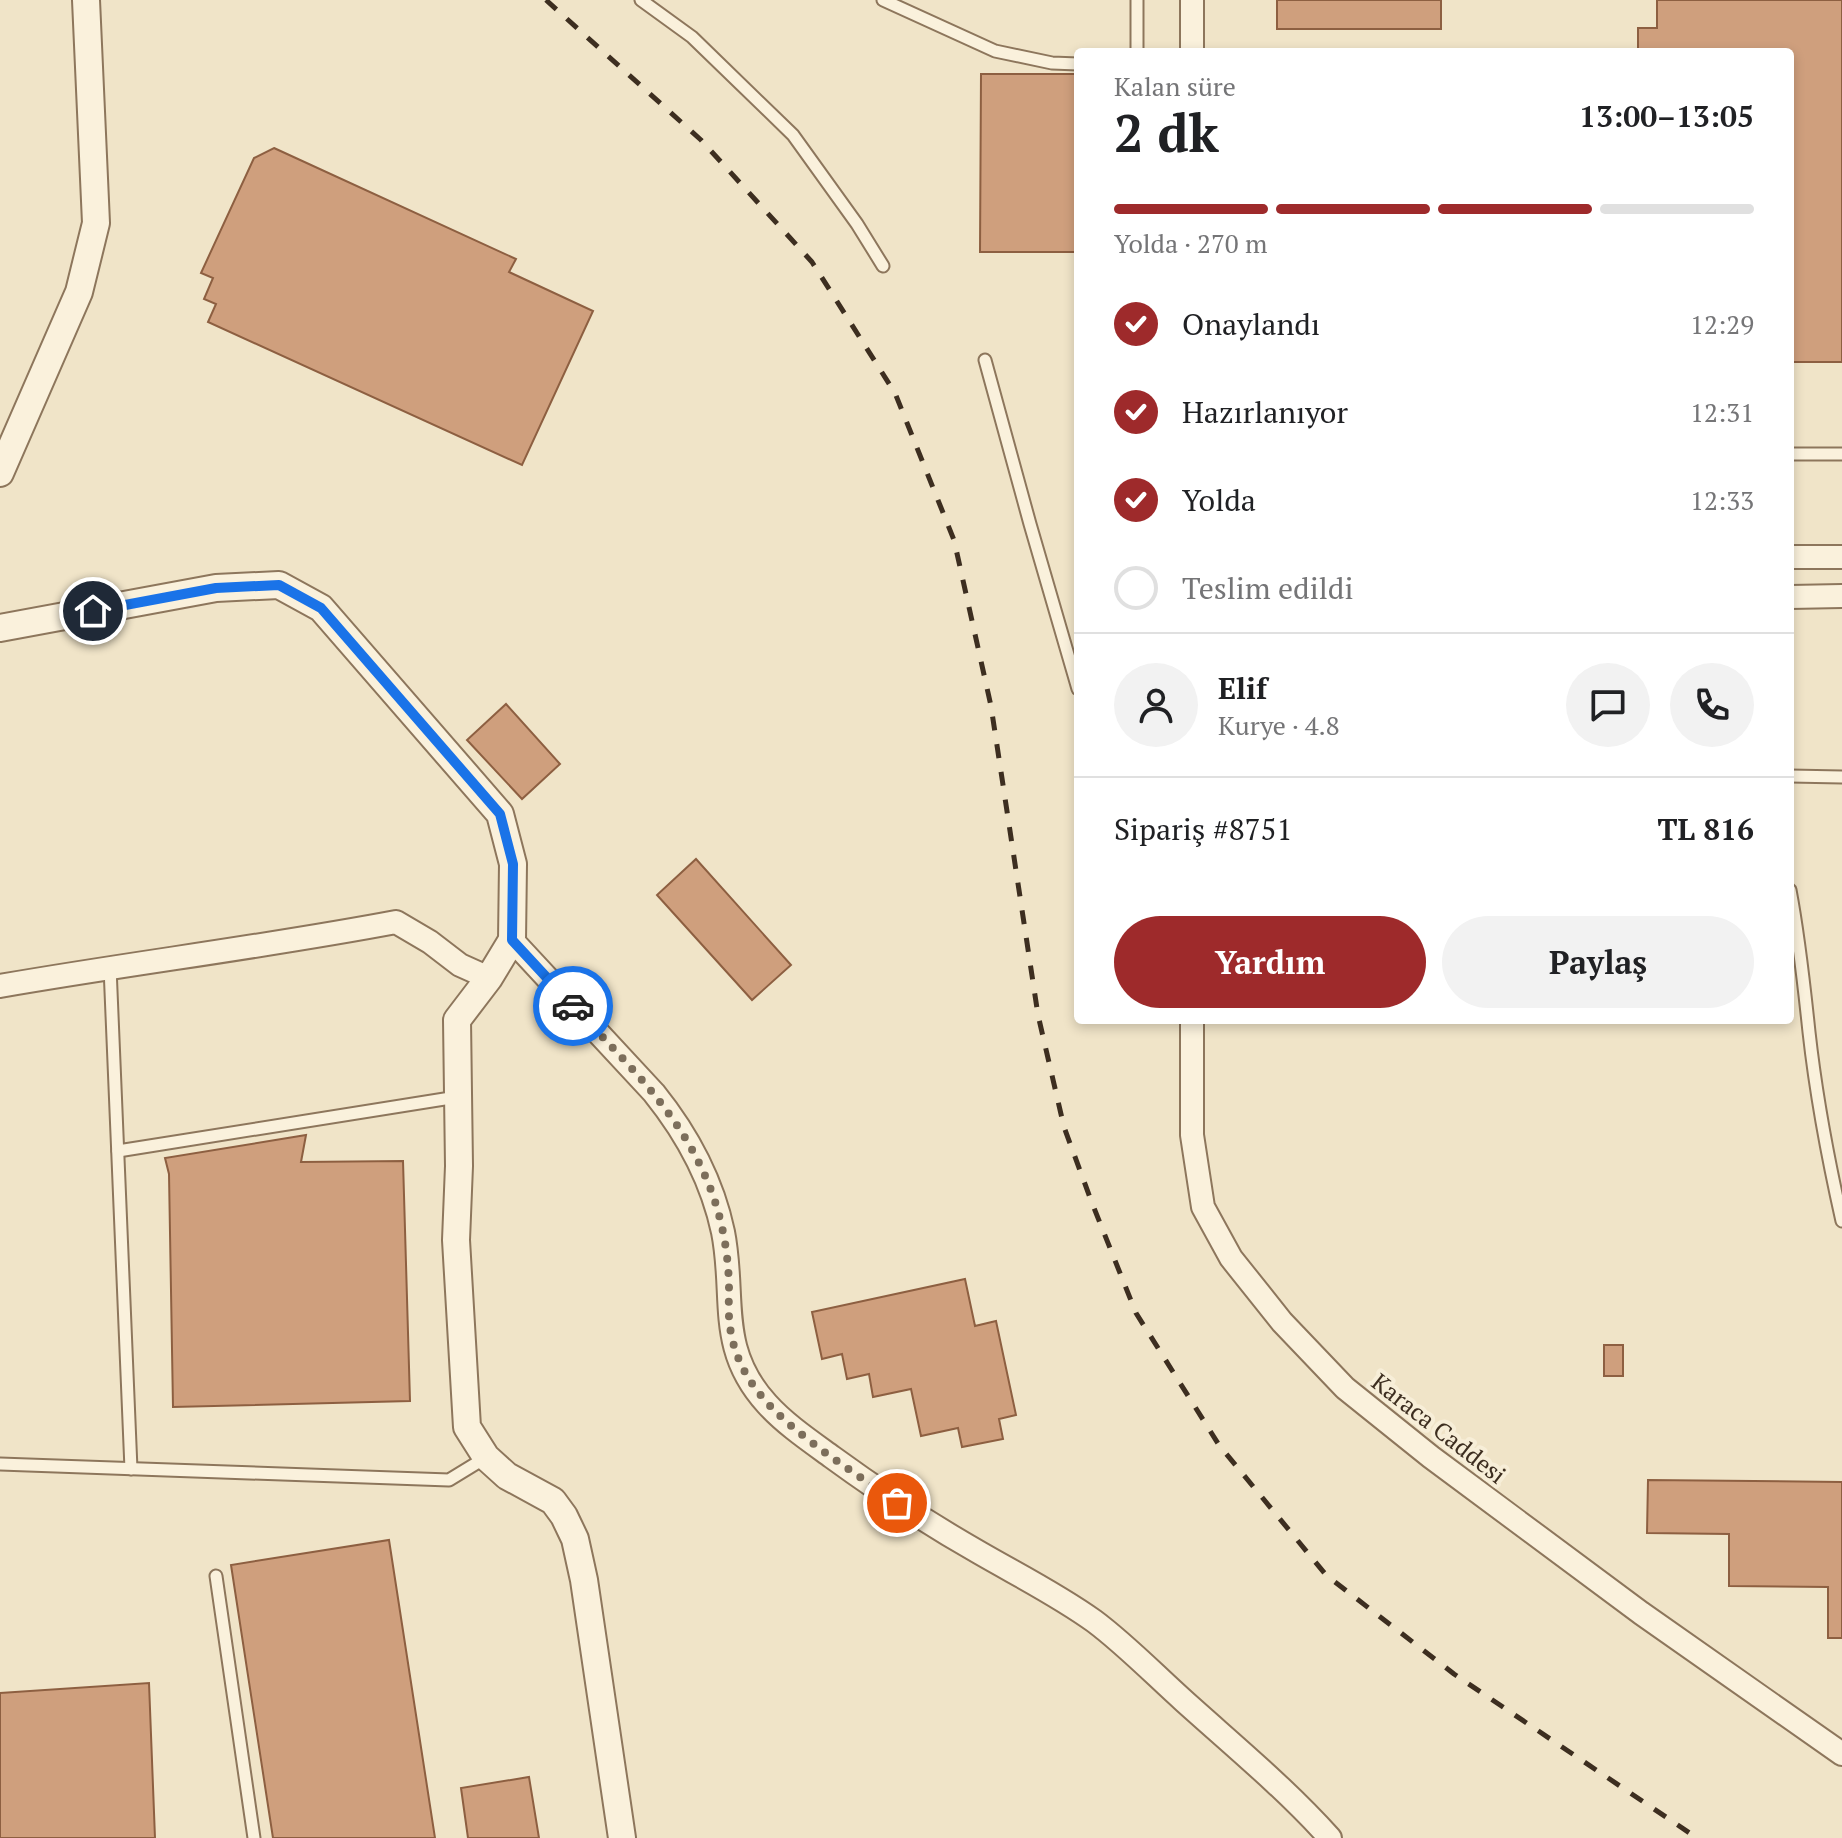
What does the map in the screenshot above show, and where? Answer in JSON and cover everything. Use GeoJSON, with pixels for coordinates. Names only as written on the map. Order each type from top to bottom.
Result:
{"type":"FeatureCollection","features":[{"type":"Feature","properties":{"kind":"street"},"geometry":{"type":"LineString","coordinates":[[0,473],[79,292],[96,223],[86,0]]}},
{"type":"Feature","properties":{"kind":"street"},"geometry":{"type":"LineString","coordinates":[[1192,0],[1192,48]]}},
{"type":"Feature","properties":{"kind":"street"},"geometry":{"type":"LineString","coordinates":[[1794,557],[1842,557]]}},
{"type":"Feature","properties":{"kind":"street"},"geometry":{"type":"LineString","coordinates":[[0,628],[216,588],[279,585],[321,608],[500,814],[513,864],[512,940],[489,978],[457,1020],[459,1166],[456,1240],[467,1427],[486,1457],[507,1476],[553,1501],[575,1539],[584,1580],[622,1838]]}},
{"type":"Feature","properties":{"kind":"street"},"geometry":{"type":"LineString","coordinates":[[1794,597],[1842,596]]}},
{"type":"Feature","properties":{"kind":"street"},"geometry":{"type":"LineString","coordinates":[[0,986],[325,936],[396,922],[460,965],[489,978]]}},
{"type":"Feature","properties":{"kind":"street"},"geometry":{"type":"LineString","coordinates":[[512,940],[654,1093],[697,1158],[717,1207],[723,1232],[730,1330],[735,1349],[749,1380],[767,1404],[817,1446],[897,1503],[1094,1621],[1281,1787],[1330,1838]]}},
{"type":"Feature","properties":{"kind":"street","name":"Karaca Caddesi"},"geometry":{"type":"LineString","coordinates":[[1192,1024],[1192,1135],[1203,1207],[1231,1258],[1282,1322],[1345,1388],[1431,1457],[1641,1613],[1842,1754]]}},
{"type":"Feature","properties":{"kind":"lane"},"geometry":{"type":"LineString","coordinates":[[641,0],[692,37],[793,135],[883,266]]}},
{"type":"Feature","properties":{"kind":"lane"},"geometry":{"type":"LineString","coordinates":[[883,0],[995,51],[1052,63],[1074,64]]}},
{"type":"Feature","properties":{"kind":"lane"},"geometry":{"type":"LineString","coordinates":[[1137,0],[1137,48]]}},
{"type":"Feature","properties":{"kind":"lane"},"geometry":{"type":"LineString","coordinates":[[985,360],[1074,675]]}},
{"type":"Feature","properties":{"kind":"lane"},"geometry":{"type":"LineString","coordinates":[[1794,454],[1842,454]]}},
{"type":"Feature","properties":{"kind":"lane"},"geometry":{"type":"LineString","coordinates":[[1794,776],[1842,777]]}},
{"type":"Feature","properties":{"kind":"lane"},"geometry":{"type":"LineString","coordinates":[[1794,915],[1820,1107],[1842,1221]]}},
{"type":"Feature","properties":{"kind":"lane"},"geometry":{"type":"LineString","coordinates":[[110,967],[131,1469]]}},
{"type":"Feature","properties":{"kind":"lane"},"geometry":{"type":"LineString","coordinates":[[118,1151],[458,1097]]}},
{"type":"Feature","properties":{"kind":"lane"},"geometry":{"type":"LineString","coordinates":[[0,1464],[449,1480],[486,1457]]}},
{"type":"Feature","properties":{"kind":"lane"},"geometry":{"type":"LineString","coordinates":[[216,1576],[254,1838]]}},
{"type":"Feature","properties":{"kind":"building"},"geometry":{"type":"Polygon","coordinates":[[[1277,0],[1441,0],[1441,29],[1277,29],[1277,0]]]}},
{"type":"Feature","properties":{"kind":"building"},"geometry":{"type":"Polygon","coordinates":[[[1657,0],[1842,0],[1842,362],[1794,362],[1794,48],[1638,48],[1638,28],[1657,28],[1657,0]]]}},
{"type":"Feature","properties":{"kind":"building"},"geometry":{"type":"Polygon","coordinates":[[[981,74],[1074,74],[1074,252],[980,252],[981,74]]]}},
{"type":"Feature","properties":{"kind":"building"},"geometry":{"type":"Polygon","coordinates":[[[274,148],[516,259],[509,272],[593,311],[522,465],[208,322],[216,304],[204,299],[213,278],[201,273],[254,158],[274,148]]]}},
{"type":"Feature","properties":{"kind":"building"},"geometry":{"type":"Polygon","coordinates":[[[506,704],[560,764],[522,799],[467,740],[506,704]]]}},
{"type":"Feature","properties":{"kind":"building"},"geometry":{"type":"Polygon","coordinates":[[[696,859],[791,965],[752,1000],[657,895],[696,859]]]}},
{"type":"Feature","properties":{"kind":"building"},"geometry":{"type":"Polygon","coordinates":[[[306,1135],[301,1162],[403,1161],[410,1401],[173,1407],[169,1174],[165,1158],[306,1135]]]}},
{"type":"Feature","properties":{"kind":"building"},"geometry":{"type":"Polygon","coordinates":[[[965,1279],[975,1326],[996,1321],[1016,1415],[999,1419],[1003,1439],[962,1447],[958,1428],[921,1436],[911,1389],[873,1397],[869,1374],[847,1379],[842,1354],[822,1359],[812,1312],[965,1279]]]}},
{"type":"Feature","properties":{"kind":"building"},"geometry":{"type":"Polygon","coordinates":[[[1604,1345],[1623,1345],[1623,1376],[1604,1376],[1604,1345]]]}},
{"type":"Feature","properties":{"kind":"building"},"geometry":{"type":"Polygon","coordinates":[[[1648,1480],[1842,1482],[1842,1638],[1828,1638],[1828,1587],[1729,1586],[1729,1534],[1647,1533],[1648,1480]]]}},
{"type":"Feature","properties":{"kind":"building"},"geometry":{"type":"Polygon","coordinates":[[[389,1540],[435,1838],[273,1838],[231,1565],[389,1540]]]}},
{"type":"Feature","properties":{"kind":"building"},"geometry":{"type":"Polygon","coordinates":[[[149,1683],[155,1838],[0,1838],[0,1693],[149,1683]]]}},
{"type":"Feature","properties":{"kind":"building"},"geometry":{"type":"Polygon","coordinates":[[[529,1777],[539,1838],[468,1838],[461,1788],[529,1777]]]}},
{"type":"Feature","properties":{"kind":"railway"},"geometry":{"type":"LineString","coordinates":[[546,0],[701,140],[812,262],[895,393],[954,540],[991,706],[1038,1015],[1064,1127],[1136,1313],[1219,1445],[1326,1575],[1454,1674],[1697,1838]]}},
{"type":"Feature","properties":{"kind":"way so far"},"geometry":{"type":"LineString","coordinates":[[573,1006],[654,1093],[685,1135],[697,1158],[717,1207],[723,1232],[730,1330],[742,1366],[757,1393],[778,1415],[817,1446],[897,1503]]}},
{"type":"Feature","properties":{"kind":"route"},"geometry":{"type":"LineString","coordinates":[[93,611],[216,588],[279,585],[321,608],[500,814],[513,864],[512,940],[573,1006]]}}]}
